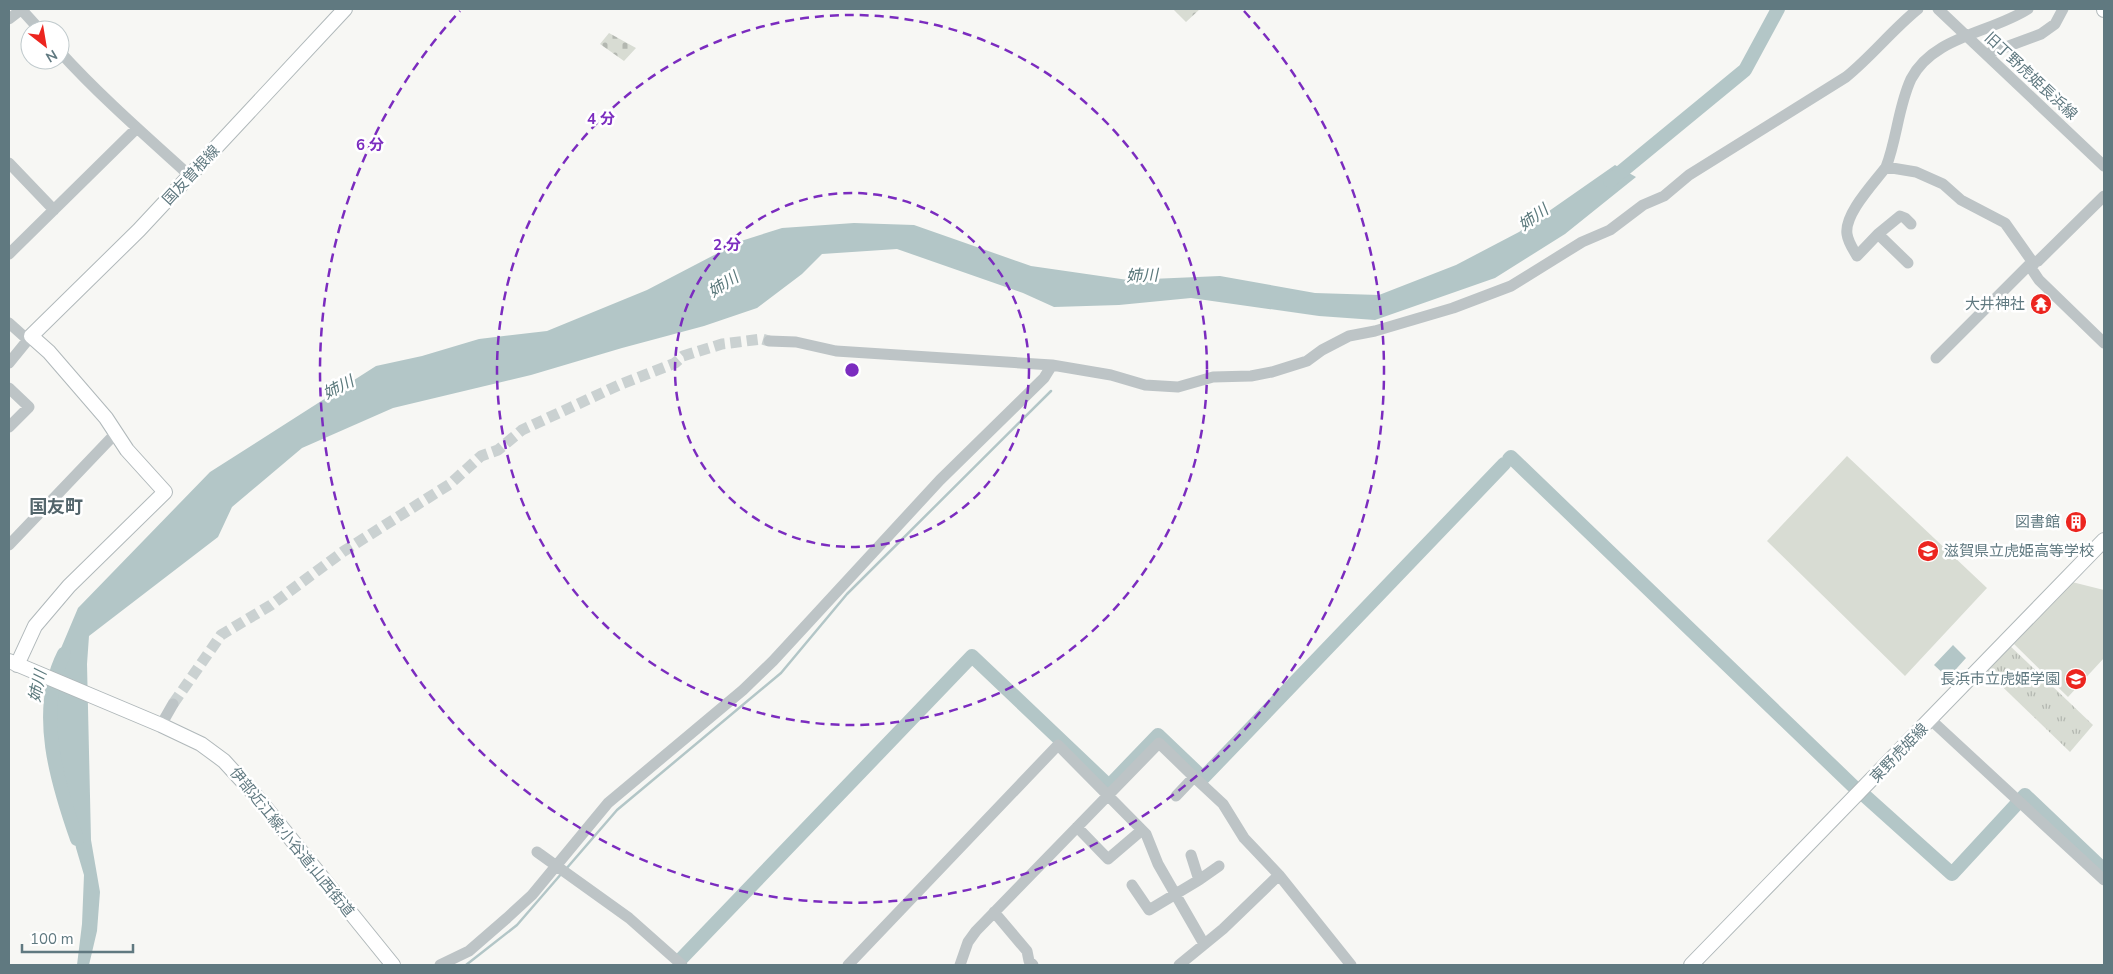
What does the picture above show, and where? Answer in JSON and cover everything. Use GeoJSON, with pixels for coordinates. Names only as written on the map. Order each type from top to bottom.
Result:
{"type":"FeatureCollection","features":[{"type":"Feature","properties":{"kind":"main road","name":"国友曽根線"},"geometry":{"type":"LineString","coordinates":[[30,338],[139,230],[345,9]]}},
{"type":"Feature","properties":{"kind":"main road"},"geometry":{"type":"LineString","coordinates":[[19,665],[35,626],[40,620],[69,586],[165,492],[126,450],[106,418],[49,352],[30,338]]}},
{"type":"Feature","properties":{"kind":"main road","name":"東野虎姫線"},"geometry":{"type":"LineString","coordinates":[[1691,965],[2104,540]]}},
{"type":"Feature","properties":{"kind":"main road","name":"伊部近江線;小谷道;山西街道"},"geometry":{"type":"LineString","coordinates":[[19,665],[201,744],[224,761],[238,774],[393,965]]}},
{"type":"Feature","properties":{"kind":"street"},"geometry":{"type":"LineString","coordinates":[[9,19],[21,9],[31,20]]}},
{"type":"Feature","properties":{"kind":"street"},"geometry":{"type":"LineString","coordinates":[[769,341],[796,342],[836,351],[1052,365],[1111,375],[1145,385],[1178,387],[1213,377],[1251,376],[1307,361],[1322,350],[1349,336],[1375,331],[1453,308],[1511,286],[1582,242],[1610,230],[1643,205],[1664,196],[1689,175],[1846,77],[1866,61],[1898,26],[1918,9]]}},
{"type":"Feature","properties":{"kind":"street","name":"旧丁野虎姫長浜線"},"geometry":{"type":"LineString","coordinates":[[1938,9],[2104,166]]}},
{"type":"Feature","properties":{"kind":"street"},"geometry":{"type":"LineString","coordinates":[[1911,224],[1900,216],[1878,234],[1857,256],[1847,233],[1848,221],[1852,212],[1886,167],[1892,153],[1896,124],[1912,79],[1922,64],[1936,51],[1966,36],[2008,20],[2028,9]]}},
{"type":"Feature","properties":{"kind":"street"},"geometry":{"type":"LineString","coordinates":[[1987,54],[2041,34],[2054,24],[2063,9]]}},
{"type":"Feature","properties":{"kind":"street"},"geometry":{"type":"LineString","coordinates":[[70,63],[190,176]]}},
{"type":"Feature","properties":{"kind":"street"},"geometry":{"type":"LineString","coordinates":[[9,254],[137,128]]}},
{"type":"Feature","properties":{"kind":"street"},"geometry":{"type":"LineString","coordinates":[[9,162],[54,210]]}},
{"type":"Feature","properties":{"kind":"street"},"geometry":{"type":"LineString","coordinates":[[1886,167],[1916,172],[1943,184],[1960,200],[2005,222],[2032,264],[2039,280],[2104,343]]}},
{"type":"Feature","properties":{"kind":"street"},"geometry":{"type":"LineString","coordinates":[[1936,358],[2032,264],[2077,225],[2104,196]]}},
{"type":"Feature","properties":{"kind":"street"},"geometry":{"type":"LineString","coordinates":[[1878,234],[1908,263]]}},
{"type":"Feature","properties":{"kind":"street"},"geometry":{"type":"LineString","coordinates":[[9,322],[30,338],[9,363]]}},
{"type":"Feature","properties":{"kind":"street"},"geometry":{"type":"LineString","coordinates":[[440,965],[477,944],[532,895],[608,803],[743,690],[773,661],[940,480],[1044,378],[1052,365]]}},
{"type":"Feature","properties":{"kind":"street"},"geometry":{"type":"LineString","coordinates":[[9,388],[29,407],[9,428]]}},
{"type":"Feature","properties":{"kind":"street"},"geometry":{"type":"LineString","coordinates":[[9,545],[115,434]]}},
{"type":"Feature","properties":{"kind":"street"},"geometry":{"type":"LineString","coordinates":[[156,723],[173,704]]}},
{"type":"Feature","properties":{"kind":"street"},"geometry":{"type":"LineString","coordinates":[[1931,720],[2103,876]]}},
{"type":"Feature","properties":{"kind":"street"},"geometry":{"type":"LineString","coordinates":[[960,965],[968,942],[994,912],[1159,744],[1223,804],[1244,838],[1279,875],[1351,965]]}},
{"type":"Feature","properties":{"kind":"street"},"geometry":{"type":"LineString","coordinates":[[848,965],[1058,745],[1146,834],[1158,864],[1174,895],[1204,944]]}},
{"type":"Feature","properties":{"kind":"street"},"geometry":{"type":"LineString","coordinates":[[1176,796],[1194,777]]}},
{"type":"Feature","properties":{"kind":"street"},"geometry":{"type":"LineString","coordinates":[[1077,827],[1108,859],[1142,830]]}},
{"type":"Feature","properties":{"kind":"street"},"geometry":{"type":"LineString","coordinates":[[537,852],[629,918],[682,965]]}},
{"type":"Feature","properties":{"kind":"street"},"geometry":{"type":"LineString","coordinates":[[1191,855],[1199,880]]}},
{"type":"Feature","properties":{"kind":"street"},"geometry":{"type":"LineString","coordinates":[[1132,885],[1149,910],[1219,866]]}},
{"type":"Feature","properties":{"kind":"street"},"geometry":{"type":"LineString","coordinates":[[1178,965],[1223,929],[1279,875]]}},
{"type":"Feature","properties":{"kind":"street"},"geometry":{"type":"LineString","coordinates":[[994,912],[1027,951],[1029,961],[1033,965]]}},
{"type":"Feature","properties":{"kind":"green space"},"geometry":{"type":"Polygon","coordinates":[[[1173,9],[1200,9],[1186,22],[1173,9]]]}},
{"type":"Feature","properties":{"kind":"green space"},"geometry":{"type":"Polygon","coordinates":[[[609,33],[636,48],[624,61],[600,44],[609,33]]]}},
{"type":"Feature","properties":{"kind":"green space"},"geometry":{"type":"Polygon","coordinates":[[[1847,456],[1987,588],[1905,676],[1767,541],[1847,456]]]}},
{"type":"Feature","properties":{"kind":"green space","name":"長浜市立虎姫学園"},"geometry":{"type":"Polygon","coordinates":[[[2072,582],[2104,590],[2104,658],[2068,697],[2014,644],[2072,582]]]}},
{"type":"Feature","properties":{"kind":"green space"},"geometry":{"type":"Polygon","coordinates":[[[2008,644],[2093,725],[2070,752],[1984,669],[2008,644]]]}},
{"type":"Feature","properties":{"kind":"water"},"geometry":{"type":"Polygon","coordinates":[[[1615,165],[1636,177],[1565,234],[1495,278],[1375,320],[1319,316],[1191,298],[1119,305],[1054,307],[1023,293],[897,249],[822,254],[802,274],[757,308],[704,326],[531,375],[393,408],[302,448],[232,507],[218,537],[89,636],[87,664],[91,840],[100,892],[97,931],[89,965],[77,965],[82,924],[84,875],[76,848],[54,722],[59,653],[78,608],[210,472],[376,366],[422,356],[479,339],[547,331],[647,290],[741,241],[782,228],[854,223],[914,225],[1031,266],[1128,280],[1220,276],[1315,293],[1379,295],[1456,265],[1519,232],[1615,165]]]}},
{"type":"Feature","properties":{"kind":"water"},"geometry":{"type":"Polygon","coordinates":[[[1953,645],[1966,658],[1948,678],[1934,665],[1953,645]]]}},
{"type":"Feature","properties":{"kind":"waterway","name":"姉川"},"geometry":{"type":"LineString","coordinates":[[1610,181],[1745,70],[1778,9]]}},
{"type":"Feature","properties":{"kind":"waterway"},"geometry":{"type":"LineString","coordinates":[[566,869],[617,810],[781,673],[847,594],[1051,391]]}},
{"type":"Feature","properties":{"kind":"waterway"},"geometry":{"type":"LineString","coordinates":[[1509,459],[1511,457],[1853,786]]}},
{"type":"Feature","properties":{"kind":"waterway"},"geometry":{"type":"LineString","coordinates":[[682,958],[972,656],[1109,786],[1158,735],[1203,778],[1504,464]]}},
{"type":"Feature","properties":{"kind":"waterway","name":"姉川"},"geometry":{"type":"LineString","coordinates":[[64,654],[55,676],[51,699],[50,723],[56,770],[77,839]]}},
{"type":"Feature","properties":{"kind":"waterway"},"geometry":{"type":"LineString","coordinates":[[1864,795],[1952,874],[2025,795],[2104,870]]}},
{"type":"Feature","properties":{"kind":"waterway"},"geometry":{"type":"LineString","coordinates":[[466,965],[517,925],[562,873]]}},
{"type":"Feature","properties":{"kind":"tunnel"},"geometry":{"type":"LineString","coordinates":[[173,704],[221,635],[271,605],[344,551],[450,484],[481,456],[498,450],[522,430],[619,385],[675,363],[683,356],[722,344],[762,339],[769,341]]}},
{"type":"Feature","properties":{"kind":"place","name":"大井神社"},"geometry":{"type":"Point","coordinates":[2041,304]}},
{"type":"Feature","properties":{"kind":"place","name":"図書館"},"geometry":{"type":"Point","coordinates":[2076,522]}},
{"type":"Feature","properties":{"kind":"place","name":"滋賀県立虎姫高等学校"},"geometry":{"type":"Point","coordinates":[1928,551]}},
{"type":"Feature","properties":{"kind":"place","name":"長浜市立虎姫学園"},"geometry":{"type":"Point","coordinates":[2076,679]}},
{"type":"Feature","properties":{"kind":"district","name":"国友町"},"geometry":{"type":"Point","coordinates":[56,507]}}]}
